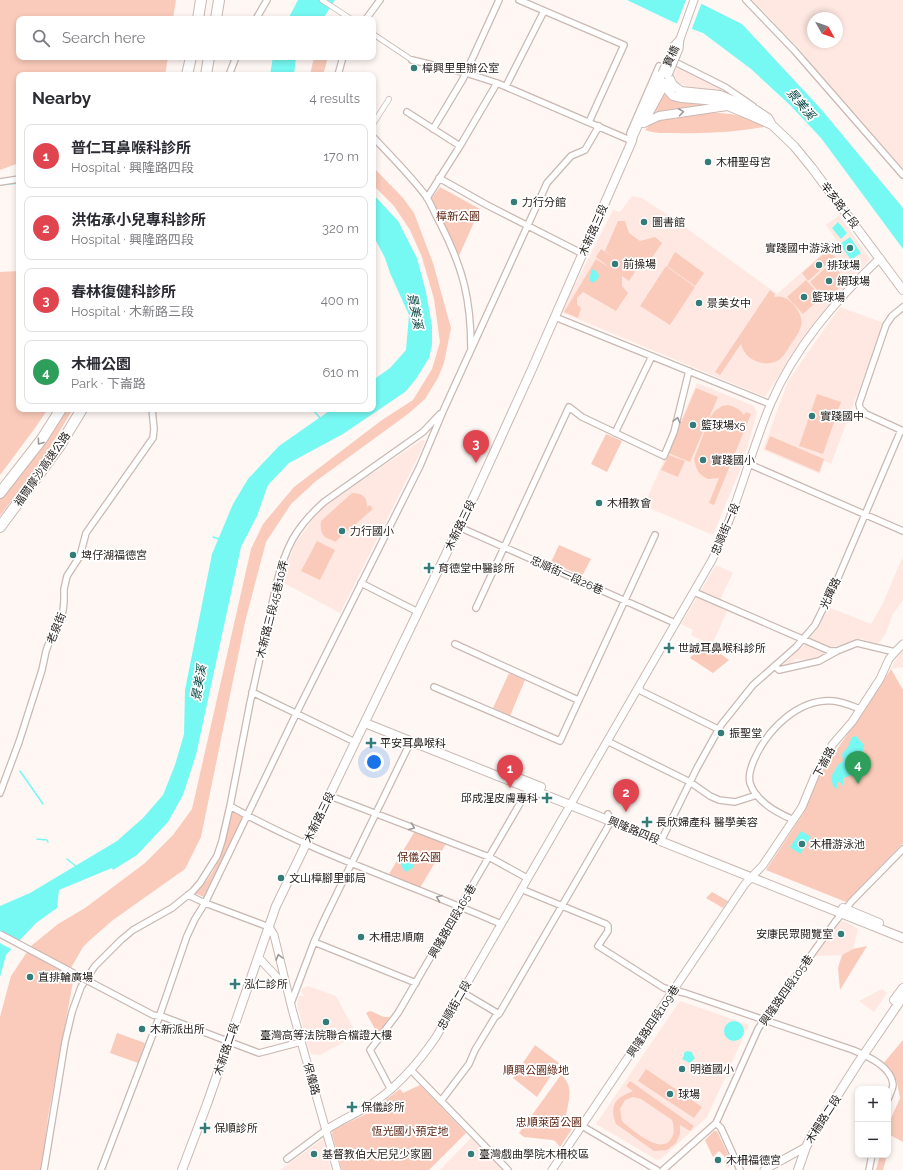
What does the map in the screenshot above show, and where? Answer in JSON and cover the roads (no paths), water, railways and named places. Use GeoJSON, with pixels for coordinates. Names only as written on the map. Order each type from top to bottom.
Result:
{"type":"FeatureCollection","features":[{"type":"Feature","properties":{"kind":"highway"},"geometry":{"type":"LineString","coordinates":[[198,16],[201,0]]}},
{"type":"Feature","properties":{"kind":"highway"},"geometry":{"type":"LineString","coordinates":[[217,16],[219,3]]}},
{"type":"Feature","properties":{"kind":"highway"},"geometry":{"type":"LineString","coordinates":[[188,72],[190,60]]}},
{"type":"Feature","properties":{"kind":"highway"},"geometry":{"type":"LineString","coordinates":[[206,72],[208,60]]}},
{"type":"Feature","properties":{"kind":"highway","name":"福爾摩沙高速公路"},"geometry":{"type":"LineString","coordinates":[[0,493],[42,439],[59,412]]}},
{"type":"Feature","properties":{"kind":"highway","name":"福爾摩沙高速公路"},"geometry":{"type":"LineString","coordinates":[[0,527],[59,447],[80,412]]}},
{"type":"Feature","properties":{"kind":"main road"},"geometry":{"type":"LineString","coordinates":[[662,76],[673,96],[716,102],[772,126]]}},
{"type":"Feature","properties":{"kind":"main road"},"geometry":{"type":"LineString","coordinates":[[662,76],[681,91],[720,95],[756,110],[768,118],[772,126]]}},
{"type":"Feature","properties":{"kind":"main road","name":"木新路三段"},"geometry":{"type":"LineString","coordinates":[[632,141],[637,137],[644,123],[662,76]]}},
{"type":"Feature","properties":{"kind":"main road","name":"木新路三段"},"geometry":{"type":"LineString","coordinates":[[269,926],[282,894],[459,528],[522,393],[633,136],[656,85],[662,76]]}},
{"type":"Feature","properties":{"kind":"main road"},"geometry":{"type":"LineString","coordinates":[[644,123],[652,118],[664,114],[728,106]]}},
{"type":"Feature","properties":{"kind":"main road","name":"辛亥路七段"},"geometry":{"type":"LineString","coordinates":[[772,126],[794,146],[812,168],[903,290]]}},
{"type":"Feature","properties":{"kind":"main road","name":"興隆路四段"},"geometry":{"type":"LineString","coordinates":[[366,720],[411,741],[529,788],[571,802]]}},
{"type":"Feature","properties":{"kind":"main road","name":"興隆路四段"},"geometry":{"type":"LineString","coordinates":[[366,720],[844,911],[903,932]]}},
{"type":"Feature","properties":{"kind":"main road","name":"興隆路四段"},"geometry":{"type":"LineString","coordinates":[[844,911],[903,938]]}},
{"type":"Feature","properties":{"kind":"main road","name":"木新路二段"},"geometry":{"type":"LineString","coordinates":[[182,1170],[269,926]]}},
{"type":"Feature","properties":{"kind":"main road","name":"木柵路二段"},"geometry":{"type":"LineString","coordinates":[[798,1170],[806,1147],[861,1054],[903,988]]}},
{"type":"Feature","properties":{"kind":"main road","name":"木柵路二段"},"geometry":{"type":"LineString","coordinates":[[861,1054],[903,997]]}},
{"type":"Feature","properties":{"kind":"street"},"geometry":{"type":"LineString","coordinates":[[258,16],[267,0]]}},
{"type":"Feature","properties":{"kind":"street"},"geometry":{"type":"LineString","coordinates":[[322,0],[346,16]]}},
{"type":"Feature","properties":{"kind":"street"},"geometry":{"type":"LineString","coordinates":[[368,16],[380,0]]}},
{"type":"Feature","properties":{"kind":"street"},"geometry":{"type":"LineString","coordinates":[[433,129],[466,72],[499,0]]}},
{"type":"Feature","properties":{"kind":"street"},"geometry":{"type":"LineString","coordinates":[[519,0],[624,46],[589,122]]}},
{"type":"Feature","properties":{"kind":"street","name":"寶橋"},"geometry":{"type":"LineString","coordinates":[[662,76],[679,49],[680,39],[694,0]]}},
{"type":"Feature","properties":{"kind":"street"},"geometry":{"type":"LineString","coordinates":[[746,0],[794,50],[903,175]]}},
{"type":"Feature","properties":{"kind":"street"},"geometry":{"type":"LineString","coordinates":[[506,86],[544,11]]}},
{"type":"Feature","properties":{"kind":"street"},"geometry":{"type":"LineString","coordinates":[[376,36],[412,60],[466,72],[506,86],[632,141]]}},
{"type":"Feature","properties":{"kind":"street"},"geometry":{"type":"LineString","coordinates":[[230,72],[235,60]]}},
{"type":"Feature","properties":{"kind":"street"},"geometry":{"type":"LineString","coordinates":[[339,72],[342,60]]}},
{"type":"Feature","properties":{"kind":"street"},"geometry":{"type":"LineString","coordinates":[[677,63],[725,87],[752,105],[756,110]]}},
{"type":"Feature","properties":{"kind":"street","name":"木新路三段"},"geometry":{"type":"LineString","coordinates":[[632,141],[630,133],[662,76]]}},
{"type":"Feature","properties":{"kind":"street"},"geometry":{"type":"LineString","coordinates":[[427,198],[497,83]]}},
{"type":"Feature","properties":{"kind":"street"},"geometry":{"type":"LineString","coordinates":[[376,119],[389,99]]}},
{"type":"Feature","properties":{"kind":"street"},"geometry":{"type":"LineString","coordinates":[[406,112],[460,146]]}},
{"type":"Feature","properties":{"kind":"street"},"geometry":{"type":"LineString","coordinates":[[101,1170],[128,1099],[156,1016],[187,936],[205,903],[296,714],[420,466],[445,407],[547,183],[571,156],[585,150],[598,126]]}},
{"type":"Feature","properties":{"kind":"street"},"geometry":{"type":"LineString","coordinates":[[376,140],[412,179],[427,198],[451,246],[463,278],[470,316],[470,353]]}},
{"type":"Feature","properties":{"kind":"street"},"geometry":{"type":"LineString","coordinates":[[440,178],[487,205],[582,254]]}},
{"type":"Feature","properties":{"kind":"street"},"geometry":{"type":"LineString","coordinates":[[0,182],[16,179]]}},
{"type":"Feature","properties":{"kind":"street","name":"忠順街一段"},"geometry":{"type":"LineString","coordinates":[[571,802],[694,592],[721,540],[733,512],[770,404],[788,370],[813,331],[840,298],[880,258]]}},
{"type":"Feature","properties":{"kind":"street","name":"光輝路"},"geometry":{"type":"LineString","coordinates":[[662,839],[718,729],[753,686],[804,639],[815,625],[826,604],[864,514],[902,430],[866,414],[860,408],[860,398],[886,325],[892,316],[903,307]]}},
{"type":"Feature","properties":{"kind":"street"},"geometry":{"type":"LineString","coordinates":[[555,317],[770,404]]}},
{"type":"Feature","properties":{"kind":"street"},"geometry":{"type":"LineString","coordinates":[[615,433],[652,356]]}},
{"type":"Feature","properties":{"kind":"street"},"geometry":{"type":"LineString","coordinates":[[476,608],[569,407],[582,417],[664,456],[674,432],[689,371]]}},
{"type":"Feature","properties":{"kind":"street","name":"木新路三段45巷10弄"},"geometry":{"type":"LineString","coordinates":[[45,1170],[65,1042],[76,998],[88,974],[121,940],[134,930],[172,908],[188,895],[200,883],[216,856],[222,841],[252,692],[279,572],[291,541],[309,515],[324,502],[423,432],[445,407]]}},
{"type":"Feature","properties":{"kind":"street","name":"老泉街"},"geometry":{"type":"LineString","coordinates":[[0,793],[19,742],[42,670],[46,651],[55,626],[63,611],[65,580],[80,556],[86,533],[153,438],[154,429],[152,412]]}},
{"type":"Feature","properties":{"kind":"street"},"geometry":{"type":"LineString","coordinates":[[749,464],[903,531]]}},
{"type":"Feature","properties":{"kind":"street","name":"忠順街一段26巷"},"geometry":{"type":"LineString","coordinates":[[459,528],[675,623]]}},
{"type":"Feature","properties":{"kind":"street"},"geometry":{"type":"LineString","coordinates":[[434,687],[560,740],[655,536]]}},
{"type":"Feature","properties":{"kind":"street"},"geometry":{"type":"LineString","coordinates":[[361,583],[418,612]]}},
{"type":"Feature","properties":{"kind":"street"},"geometry":{"type":"LineString","coordinates":[[694,592],[830,651],[837,652]]}},
{"type":"Feature","properties":{"kind":"street"},"geometry":{"type":"LineString","coordinates":[[775,666],[779,670],[820,661],[857,643],[895,652]]}},
{"type":"Feature","properties":{"kind":"street"},"geometry":{"type":"LineString","coordinates":[[455,644],[578,700]]}},
{"type":"Feature","properties":{"kind":"street","name":"下崙路"},"geometry":{"type":"LineString","coordinates":[[754,875],[763,865],[806,800],[816,772],[828,756],[832,745],[847,728],[880,679],[889,659],[903,644]]}},
{"type":"Feature","properties":{"kind":"street"},"geometry":{"type":"LineString","coordinates":[[639,686],[641,691],[718,729]]}},
{"type":"Feature","properties":{"kind":"street"},"geometry":{"type":"LineString","coordinates":[[252,692],[355,742]]}},
{"type":"Feature","properties":{"kind":"street"},"geometry":{"type":"LineString","coordinates":[[794,820],[771,808],[757,795],[750,782],[749,776],[751,766],[762,744],[779,724],[792,714],[810,705],[828,702],[844,703],[860,709]]}},
{"type":"Feature","properties":{"kind":"street"},"geometry":{"type":"LineString","coordinates":[[291,1003],[314,942],[350,864],[411,741]]}},
{"type":"Feature","properties":{"kind":"street"},"geometry":{"type":"LineString","coordinates":[[607,741],[690,782],[710,796],[725,801],[741,801],[757,795]]}},
{"type":"Feature","properties":{"kind":"street","name":"興隆路四段165巷"},"geometry":{"type":"LineString","coordinates":[[391,1090],[370,1050],[398,1013],[529,788]]}},
{"type":"Feature","properties":{"kind":"street"},"geometry":{"type":"LineString","coordinates":[[330,796],[489,858],[527,878]]}},
{"type":"Feature","properties":{"kind":"street","name":"忠順街二段"},"geometry":{"type":"LineString","coordinates":[[287,1159],[336,1123],[367,1107],[391,1090],[411,1070],[436,1037],[571,802]]}},
{"type":"Feature","properties":{"kind":"street"},"geometry":{"type":"LineString","coordinates":[[230,806],[306,845],[350,864],[460,906],[501,924]]}},
{"type":"Feature","properties":{"kind":"street"},"geometry":{"type":"LineString","coordinates":[[441,1101],[469,1064],[487,1030],[495,1017],[499,1014],[562,905],[609,818]]}},
{"type":"Feature","properties":{"kind":"street","name":"興隆路四段105巷"},"geometry":{"type":"LineString","coordinates":[[663,1170],[716,1123],[758,1030],[764,1020],[844,911],[903,849]]}},
{"type":"Feature","properties":{"kind":"street","name":"興隆路四段109巷"},"geometry":{"type":"LineString","coordinates":[[552,1170],[745,884],[754,875]]}},
{"type":"Feature","properties":{"kind":"street"},"geometry":{"type":"LineString","coordinates":[[521,889],[606,924],[609,929],[598,946],[664,988],[764,1020],[861,1054],[884,1068],[891,1077],[893,1084],[891,1092]]}},
{"type":"Feature","properties":{"kind":"street"},"geometry":{"type":"LineString","coordinates":[[188,895],[205,903],[269,926]]}},
{"type":"Feature","properties":{"kind":"street","name":"保儀路"},"geometry":{"type":"LineString","coordinates":[[269,926],[274,935],[301,1042],[337,1170]]}},
{"type":"Feature","properties":{"kind":"street"},"geometry":{"type":"LineString","coordinates":[[0,934],[156,1016],[229,1041],[258,1053],[301,1042]]}},
{"type":"Feature","properties":{"kind":"street"},"geometry":{"type":"LineString","coordinates":[[314,942],[416,983]]}},
{"type":"Feature","properties":{"kind":"street"},"geometry":{"type":"LineString","coordinates":[[258,957],[287,988]]}},
{"type":"Feature","properties":{"kind":"street"},"geometry":{"type":"LineString","coordinates":[[462,992],[499,1014]]}},
{"type":"Feature","properties":{"kind":"street"},"geometry":{"type":"LineString","coordinates":[[411,1070],[508,1170]]}},
{"type":"Feature","properties":{"kind":"street"},"geometry":{"type":"LineString","coordinates":[[716,1123],[722,1130],[740,1170]]}},
{"type":"Feature","properties":{"kind":"street"},"geometry":{"type":"LineString","coordinates":[[582,1126],[657,1170]]}},
{"type":"Feature","properties":{"kind":"street"},"geometry":{"type":"LineString","coordinates":[[764,1170],[806,1147]]}},
{"type":"Feature","properties":{"kind":"street"},"geometry":{"type":"LineString","coordinates":[[869,1170],[871,1158]]}},
{"type":"Feature","properties":{"kind":"water"},"geometry":{"type":"Polygon","coordinates":[[[298,0],[335,0],[325,16],[290,16],[298,0]]]}},
{"type":"Feature","properties":{"kind":"water","name":"景美溪"},"geometry":{"type":"Polygon","coordinates":[[[627,0],[694,0],[742,24],[821,109],[903,208],[903,249],[821,138],[790,105],[751,69],[703,33],[673,22],[627,0]]]}},
{"type":"Feature","properties":{"kind":"water"},"geometry":{"type":"Polygon","coordinates":[[[272,60],[296,60],[294,72],[270,72],[272,60]]]}},
{"type":"Feature","properties":{"kind":"water","name":"景美溪"},"geometry":{"type":"Polygon","coordinates":[[[376,197],[398,221],[417,258],[426,292],[432,326],[432,345],[429,358],[416,379],[405,392],[376,412],[376,378],[390,368],[406,350],[409,315],[390,273],[385,258],[376,241],[376,197]]]}},
{"type":"Feature","properties":{"kind":"water"},"geometry":{"type":"Polygon","coordinates":[[[838,222],[847,233],[841,239],[832,228],[838,222]]]}},
{"type":"Feature","properties":{"kind":"water","name":"實踐國中游泳池"},"geometry":{"type":"Polygon","coordinates":[[[850,237],[861,253],[851,260],[840,244],[850,237]]]}},
{"type":"Feature","properties":{"kind":"water"},"geometry":{"type":"Polygon","coordinates":[[[592,269],[599,275],[598,279],[593,283],[589,280],[592,269]]]}},
{"type":"Feature","properties":{"kind":"water","name":"景美溪"},"geometry":{"type":"Polygon","coordinates":[[[328,412],[375,412],[343,434],[289,463],[268,485],[257,516],[241,547],[196,755],[183,795],[168,822],[137,855],[113,870],[112,868],[59,890],[57,908],[36,923],[6,955],[0,977],[0,906],[30,893],[117,841],[143,818],[163,795],[175,765],[184,734],[185,690],[212,554],[233,504],[248,479],[279,446],[328,412]]]}},
{"type":"Feature","properties":{"kind":"water"},"geometry":{"type":"Polygon","coordinates":[[[856,736],[864,745],[861,755],[863,760],[856,764],[855,770],[852,774],[843,778],[843,786],[840,782],[837,782],[837,789],[833,786],[831,777],[838,765],[843,761],[842,754],[848,747],[852,737],[856,736]]]}},
{"type":"Feature","properties":{"kind":"water"},"geometry":{"type":"Polygon","coordinates":[[[801,831],[811,837],[800,854],[790,847],[801,831]]]}},
{"type":"Feature","properties":{"kind":"water"},"geometry":{"type":"Polygon","coordinates":[[[412,857],[414,867],[406,872],[403,869],[402,861],[403,859],[412,857]]]}},
{"type":"Feature","properties":{"kind":"water"},"geometry":{"type":"Polygon","coordinates":[[[734,1021],[741,1024],[744,1031],[741,1038],[734,1041],[727,1038],[724,1031],[727,1024],[734,1021]]]}},
{"type":"Feature","properties":{"kind":"water"},"geometry":{"type":"Polygon","coordinates":[[[687,1051],[692,1052],[695,1058],[690,1063],[682,1059],[684,1053],[687,1051]]]}},
{"type":"Feature","properties":{"kind":"waterway"},"geometry":{"type":"LineString","coordinates":[[0,185],[16,183]]}},
{"type":"Feature","properties":{"kind":"waterway"},"geometry":{"type":"LineString","coordinates":[[315,412],[320,418]]}},
{"type":"Feature","properties":{"kind":"waterway"},"geometry":{"type":"LineString","coordinates":[[213,537],[219,539]]}},
{"type":"Feature","properties":{"kind":"waterway"},"geometry":{"type":"LineString","coordinates":[[20,771],[43,804]]}},
{"type":"Feature","properties":{"kind":"waterway"},"geometry":{"type":"LineString","coordinates":[[37,839],[47,840],[48,842]]}},
{"type":"Feature","properties":{"kind":"waterway"},"geometry":{"type":"LineString","coordinates":[[67,859],[77,867]]}},
{"type":"Feature","properties":{"kind":"place","name":"樟興里里辦公室"},"geometry":{"type":"Point","coordinates":[414,68]}},
{"type":"Feature","properties":{"kind":"place","name":"木柵聖母宮"},"geometry":{"type":"Point","coordinates":[708,162]}},
{"type":"Feature","properties":{"kind":"place","name":"力行分館"},"geometry":{"type":"Point","coordinates":[514,202]}},
{"type":"Feature","properties":{"kind":"place","name":"圖書館"},"geometry":{"type":"Point","coordinates":[644,222]}},
{"type":"Feature","properties":{"kind":"place","name":"實踐國中游泳池"},"geometry":{"type":"Point","coordinates":[850,248]}},
{"type":"Feature","properties":{"kind":"place","name":"前操場"},"geometry":{"type":"Point","coordinates":[615,264]}},
{"type":"Feature","properties":{"kind":"place","name":"排球場"},"geometry":{"type":"Point","coordinates":[819,265]}},
{"type":"Feature","properties":{"kind":"place","name":"網球場"},"geometry":{"type":"Point","coordinates":[829,281]}},
{"type":"Feature","properties":{"kind":"place","name":"籃球場"},"geometry":{"type":"Point","coordinates":[804,297]}},
{"type":"Feature","properties":{"kind":"place","name":"景美女中"},"geometry":{"type":"Point","coordinates":[699,303]}},
{"type":"Feature","properties":{"kind":"place","name":"實踐國中"},"geometry":{"type":"Point","coordinates":[812,416]}},
{"type":"Feature","properties":{"kind":"place","name":"籃球場x5"},"geometry":{"type":"Point","coordinates":[693,425]}},
{"type":"Feature","properties":{"kind":"place","name":"實踐國小"},"geometry":{"type":"Point","coordinates":[703,460]}},
{"type":"Feature","properties":{"kind":"place","name":"春林復健科診所"},"geometry":{"type":"Point","coordinates":[476,463]}},
{"type":"Feature","properties":{"kind":"place","name":"木柵教會"},"geometry":{"type":"Point","coordinates":[599,503]}},
{"type":"Feature","properties":{"kind":"place","name":"力行國小"},"geometry":{"type":"Point","coordinates":[342,531]}},
{"type":"Feature","properties":{"kind":"place","name":"埤仔湖福德宮"},"geometry":{"type":"Point","coordinates":[73,555]}},
{"type":"Feature","properties":{"kind":"place","name":"育德堂中醫診所"},"geometry":{"type":"Point","coordinates":[429,568]}},
{"type":"Feature","properties":{"kind":"place","name":"世誠耳鼻喉科診所"},"geometry":{"type":"Point","coordinates":[669,648]}},
{"type":"Feature","properties":{"kind":"place","name":"振聖堂"},"geometry":{"type":"Point","coordinates":[721,733]}},
{"type":"Feature","properties":{"kind":"place","name":"平安耳鼻喉科"},"geometry":{"type":"Point","coordinates":[371,743]}},
{"type":"Feature","properties":{"kind":"place","name":"木柵公園"},"geometry":{"type":"Point","coordinates":[858,784]}},
{"type":"Feature","properties":{"kind":"place","name":"普仁耳鼻喉科診所"},"geometry":{"type":"Point","coordinates":[510,788]}},
{"type":"Feature","properties":{"kind":"place","name":"邱成湦皮膚專科"},"geometry":{"type":"Point","coordinates":[547,798]}},
{"type":"Feature","properties":{"kind":"place","name":"洪佑承小兒專科診所"},"geometry":{"type":"Point","coordinates":[626,812]}},
{"type":"Feature","properties":{"kind":"place","name":"長欣婦產科 醫學美容"},"geometry":{"type":"Point","coordinates":[647,822]}},
{"type":"Feature","properties":{"kind":"place","name":"木柵游泳池"},"geometry":{"type":"Point","coordinates":[802,844]}},
{"type":"Feature","properties":{"kind":"place","name":"文山樟腳里郵局"},"geometry":{"type":"Point","coordinates":[281,878]}},
{"type":"Feature","properties":{"kind":"place","name":"安康民眾閱覽室"},"geometry":{"type":"Point","coordinates":[841,934]}},
{"type":"Feature","properties":{"kind":"place","name":"木柵忠順廟"},"geometry":{"type":"Point","coordinates":[361,937]}},
{"type":"Feature","properties":{"kind":"place","name":"直排輪廣場"},"geometry":{"type":"Point","coordinates":[30,977]}},
{"type":"Feature","properties":{"kind":"place","name":"泓仁診所"},"geometry":{"type":"Point","coordinates":[235,984]}},
{"type":"Feature","properties":{"kind":"place","name":"臺灣高等法院聯合檔證大樓"},"geometry":{"type":"Point","coordinates":[326,1022]}},
{"type":"Feature","properties":{"kind":"place","name":"木新派出所"},"geometry":{"type":"Point","coordinates":[142,1029]}},
{"type":"Feature","properties":{"kind":"place","name":"明道國小"},"geometry":{"type":"Point","coordinates":[682,1069]}},
{"type":"Feature","properties":{"kind":"place","name":"球場"},"geometry":{"type":"Point","coordinates":[670,1094]}},
{"type":"Feature","properties":{"kind":"place","name":"保儀診所"},"geometry":{"type":"Point","coordinates":[352,1107]}},
{"type":"Feature","properties":{"kind":"place","name":"保順診所"},"geometry":{"type":"Point","coordinates":[205,1128]}},
{"type":"Feature","properties":{"kind":"place","name":"基督教伯大尼兒少家園"},"geometry":{"type":"Point","coordinates":[314,1154]}},
{"type":"Feature","properties":{"kind":"place","name":"臺灣戲曲學院木柵校區"},"geometry":{"type":"Point","coordinates":[471,1154]}},
{"type":"Feature","properties":{"kind":"place","name":"木柵福德宮"},"geometry":{"type":"Point","coordinates":[718,1160]}},
{"type":"Feature","properties":{"kind":"park label","name":"樟新公園"},"geometry":{"type":"Point","coordinates":[458,216]}},
{"type":"Feature","properties":{"kind":"park label","name":"保儀公園"},"geometry":{"type":"Point","coordinates":[419,857]}},
{"type":"Feature","properties":{"kind":"park label","name":"順興公園綠地"},"geometry":{"type":"Point","coordinates":[536,1070]}},
{"type":"Feature","properties":{"kind":"park label","name":"忠順萊茵公園"},"geometry":{"type":"Point","coordinates":[549,1122]}},
{"type":"Feature","properties":{"kind":"park label","name":"恆光國小預定地"},"geometry":{"type":"Point","coordinates":[410,1131]}}]}
